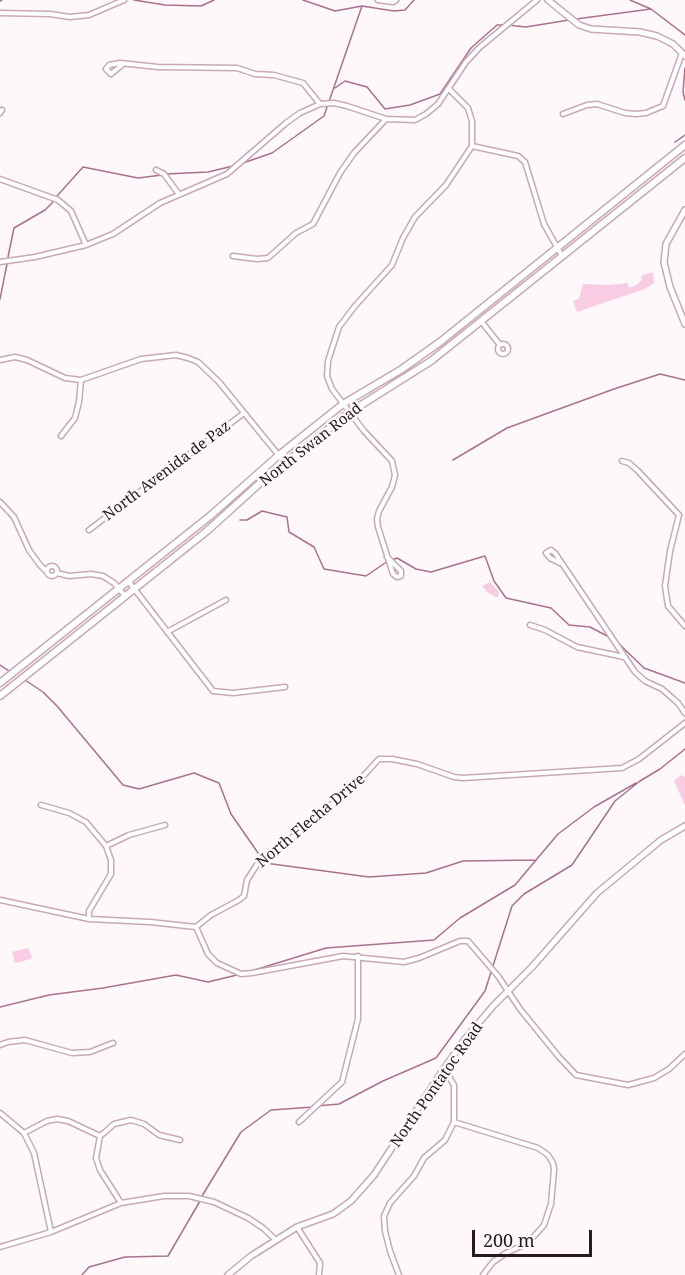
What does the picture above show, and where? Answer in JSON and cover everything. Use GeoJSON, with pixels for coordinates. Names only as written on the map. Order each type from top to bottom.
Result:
{"type":"FeatureCollection","features":[{"type":"Feature","properties":{"kind":"main road","name":"North Swan Road"},"geometry":{"type":"LineString","coordinates":[[0,683],[129,582],[343,404],[432,348],[685,145]]}},
{"type":"Feature","properties":{"kind":"main road","name":"North Swan Road"},"geometry":{"type":"LineString","coordinates":[[0,696],[207,531],[285,463],[350,412],[416,371],[685,158]]}},
{"type":"Feature","properties":{"kind":"street"},"geometry":{"type":"LineString","coordinates":[[0,13],[50,14],[70,17],[89,15],[116,1],[124,0]]}},
{"type":"Feature","properties":{"kind":"street"},"geometry":{"type":"LineString","coordinates":[[378,0],[393,2],[396,0]]}},
{"type":"Feature","properties":{"kind":"street"},"geometry":{"type":"LineString","coordinates":[[0,262],[86,245],[113,234],[178,193],[227,174],[286,123],[300,113],[320,104],[347,106],[386,119],[415,120],[438,104],[466,62],[480,47],[537,0]]}},
{"type":"Feature","properties":{"kind":"street"},"geometry":{"type":"LineString","coordinates":[[548,0],[579,25],[591,29],[630,31],[657,36],[673,44],[684,54],[663,106],[646,113],[636,114],[597,104],[587,105],[563,114]]}},
{"type":"Feature","properties":{"kind":"street"},"geometry":{"type":"LineString","coordinates":[[123,64],[237,68],[255,74],[274,75],[303,83],[320,104]]}},
{"type":"Feature","properties":{"kind":"street"},"geometry":{"type":"LineString","coordinates":[[387,557],[401,571],[401,576],[397,577],[393,574],[387,557],[378,527],[377,519],[392,487],[395,475],[392,461],[364,431],[332,389],[327,376],[328,361],[339,327],[392,265],[415,217],[446,184],[472,146],[472,121],[468,108],[449,90]]}},
{"type":"Feature","properties":{"kind":"street"},"geometry":{"type":"LineString","coordinates":[[233,256],[268,258],[296,233],[313,224],[340,173],[354,153],[386,119]]}},
{"type":"Feature","properties":{"kind":"street"},"geometry":{"type":"LineString","coordinates":[[472,146],[518,156],[525,162],[544,224],[562,256]]}},
{"type":"Feature","properties":{"kind":"street"},"geometry":{"type":"LineString","coordinates":[[156,170],[164,174],[178,193]]}},
{"type":"Feature","properties":{"kind":"street"},"geometry":{"type":"LineString","coordinates":[[0,179],[58,200],[72,211],[86,245]]}},
{"type":"Feature","properties":{"kind":"street"},"geometry":{"type":"LineString","coordinates":[[685,210],[666,244],[664,262],[670,287],[685,324]]}},
{"type":"Feature","properties":{"kind":"street"},"geometry":{"type":"LineString","coordinates":[[481,321],[500,345]]}},
{"type":"Feature","properties":{"kind":"street"},"geometry":{"type":"LineString","coordinates":[[0,360],[15,357],[27,360],[65,378],[81,380],[141,359],[176,355],[198,362],[219,382],[285,463]]}},
{"type":"Feature","properties":{"kind":"street"},"geometry":{"type":"LineString","coordinates":[[61,436],[75,418],[81,380]]}},
{"type":"Feature","properties":{"kind":"street","name":"North Avenida de Paz"},"geometry":{"type":"LineString","coordinates":[[89,530],[244,413]]}},
{"type":"Feature","properties":{"kind":"street"},"geometry":{"type":"LineString","coordinates":[[622,461],[638,471],[678,515]]}},
{"type":"Feature","properties":{"kind":"street"},"geometry":{"type":"LineString","coordinates":[[0,501],[14,517],[34,558],[52,576],[57,573],[69,576],[91,574],[103,576],[114,583],[125,597]]}},
{"type":"Feature","properties":{"kind":"street"},"geometry":{"type":"LineString","coordinates":[[678,515],[685,512]]}},
{"type":"Feature","properties":{"kind":"street"},"geometry":{"type":"LineString","coordinates":[[678,515],[665,586],[668,606],[685,626]]}},
{"type":"Feature","properties":{"kind":"street"},"geometry":{"type":"LineString","coordinates":[[560,563],[635,672],[645,681],[662,689],[685,713]]}},
{"type":"Feature","properties":{"kind":"street"},"geometry":{"type":"LineString","coordinates":[[48,570],[56,568],[57,573]]}},
{"type":"Feature","properties":{"kind":"street"},"geometry":{"type":"LineString","coordinates":[[129,582],[213,691],[233,693],[285,687]]}},
{"type":"Feature","properties":{"kind":"street"},"geometry":{"type":"LineString","coordinates":[[167,632],[226,600]]}},
{"type":"Feature","properties":{"kind":"street"},"geometry":{"type":"LineString","coordinates":[[530,625],[550,632],[577,647],[624,658]]}},
{"type":"Feature","properties":{"kind":"street","name":"North Flecha Drive"},"geometry":{"type":"LineString","coordinates":[[196,927],[211,915],[244,896],[247,880],[258,863],[356,784],[379,759],[410,762],[463,778],[622,768],[639,759],[685,723]]}},
{"type":"Feature","properties":{"kind":"street"},"geometry":{"type":"LineString","coordinates":[[41,805],[69,813],[86,822],[106,846],[111,860],[111,874],[89,911],[89,919]]}},
{"type":"Feature","properties":{"kind":"street"},"geometry":{"type":"LineString","coordinates":[[106,846],[129,835],[165,825]]}},
{"type":"Feature","properties":{"kind":"street","name":"North Pontatoc Road"},"geometry":{"type":"LineString","coordinates":[[228,1275],[250,1256],[297,1227],[339,1211],[358,1195],[410,1123],[465,1039],[507,991],[532,967],[597,893],[660,840],[685,826]]}},
{"type":"Feature","properties":{"kind":"street"},"geometry":{"type":"LineString","coordinates":[[0,900],[89,919],[196,927],[208,954],[217,963],[241,974],[252,974],[327,958],[358,957],[404,962],[460,941],[468,941],[576,1075],[628,1085],[654,1078],[669,1069],[685,1054]]}},
{"type":"Feature","properties":{"kind":"street"},"geometry":{"type":"LineString","coordinates":[[299,1122],[342,1082],[358,1019],[358,957]]}},
{"type":"Feature","properties":{"kind":"street"},"geometry":{"type":"LineString","coordinates":[[0,1045],[25,1040],[72,1053],[90,1052],[112,1043]]}},
{"type":"Feature","properties":{"kind":"street"},"geometry":{"type":"LineString","coordinates":[[399,1275],[390,1251],[384,1216],[390,1203],[414,1176],[424,1158],[445,1140],[453,1122],[454,1085],[443,1070]]}},
{"type":"Feature","properties":{"kind":"street"},"geometry":{"type":"LineString","coordinates":[[0,1113],[24,1133],[37,1162],[51,1232]]}},
{"type":"Feature","properties":{"kind":"street"},"geometry":{"type":"LineString","coordinates":[[24,1133],[47,1121],[57,1119],[68,1121],[100,1136]]}},
{"type":"Feature","properties":{"kind":"street"},"geometry":{"type":"LineString","coordinates":[[121,1203],[100,1170],[96,1158],[100,1136],[114,1124],[131,1120],[144,1124],[159,1135],[180,1140]]}},
{"type":"Feature","properties":{"kind":"street"},"geometry":{"type":"LineString","coordinates":[[453,1122],[538,1148],[548,1155],[553,1163],[551,1204],[544,1225],[528,1243],[493,1262],[483,1275]]}},
{"type":"Feature","properties":{"kind":"street"},"geometry":{"type":"LineString","coordinates":[[0,1246],[51,1232],[121,1203],[164,1196],[189,1196],[226,1207],[263,1227],[276,1240]]}},
{"type":"Feature","properties":{"kind":"street"},"geometry":{"type":"LineString","coordinates":[[297,1227],[320,1263],[319,1275]]}},
{"type":"Feature","properties":{"kind":"shaded area"},"geometry":{"type":"Polygon","coordinates":[[[653,272],[654,283],[645,289],[577,312],[573,301],[579,299],[583,284],[628,283],[628,287],[635,286],[642,280],[641,276],[653,272]]]}},
{"type":"Feature","properties":{"kind":"shaded area"},"geometry":{"type":"Polygon","coordinates":[[[490,582],[499,592],[498,598],[488,593],[482,586],[490,582]]]}},
{"type":"Feature","properties":{"kind":"shaded area"},"geometry":{"type":"Polygon","coordinates":[[[681,775],[685,777],[685,805],[674,781],[681,775]]]}},
{"type":"Feature","properties":{"kind":"shaded area"},"geometry":{"type":"Polygon","coordinates":[[[28,948],[31,959],[15,963],[12,952],[28,948]]]}},
{"type":"Feature","properties":{"kind":"waterway"},"geometry":{"type":"LineString","coordinates":[[134,0],[165,5],[201,6],[214,0]]}},
{"type":"Feature","properties":{"kind":"waterway"},"geometry":{"type":"LineString","coordinates":[[303,0],[335,11],[362,6]]}},
{"type":"Feature","properties":{"kind":"waterway"},"geometry":{"type":"LineString","coordinates":[[243,163],[272,153],[324,116],[362,6],[394,11],[405,10],[414,0]]}},
{"type":"Feature","properties":{"kind":"waterway"},"geometry":{"type":"LineString","coordinates":[[630,0],[651,9],[685,35]]}},
{"type":"Feature","properties":{"kind":"waterway"},"geometry":{"type":"LineString","coordinates":[[576,19],[651,9]]}},
{"type":"Feature","properties":{"kind":"waterway"},"geometry":{"type":"LineString","coordinates":[[508,25],[526,27],[569,20]]}},
{"type":"Feature","properties":{"kind":"waterway"},"geometry":{"type":"LineString","coordinates":[[335,88],[345,81],[367,87],[385,109],[410,105],[440,94],[471,48],[497,25],[503,25]]}},
{"type":"Feature","properties":{"kind":"waterway"},"geometry":{"type":"LineString","coordinates":[[685,68],[683,92],[685,100]]}},
{"type":"Feature","properties":{"kind":"waterway"},"geometry":{"type":"LineString","coordinates":[[675,142],[685,135]]}},
{"type":"Feature","properties":{"kind":"waterway"},"geometry":{"type":"LineString","coordinates":[[166,174],[208,172],[233,166]]}},
{"type":"Feature","properties":{"kind":"waterway"},"geometry":{"type":"LineString","coordinates":[[57,196],[83,167],[138,178],[162,175]]}},
{"type":"Feature","properties":{"kind":"waterway"},"geometry":{"type":"LineString","coordinates":[[8,257],[14,228],[45,210],[53,202]]}},
{"type":"Feature","properties":{"kind":"waterway"},"geometry":{"type":"LineString","coordinates":[[0,299],[7,264]]}},
{"type":"Feature","properties":{"kind":"waterway"},"geometry":{"type":"LineString","coordinates":[[453,460],[507,428],[614,389],[660,374],[685,380]]}},
{"type":"Feature","properties":{"kind":"waterway"},"geometry":{"type":"LineString","coordinates":[[240,520],[247,520],[262,511],[287,517],[289,532],[314,547],[324,569],[366,576],[388,561]]}},
{"type":"Feature","properties":{"kind":"waterway"},"geometry":{"type":"LineString","coordinates":[[392,560],[397,558],[416,569],[431,572],[485,556],[494,581],[506,598],[551,608],[569,625],[590,627],[609,637]]}},
{"type":"Feature","properties":{"kind":"waterway"},"geometry":{"type":"LineString","coordinates":[[616,641],[644,668],[685,683]]}},
{"type":"Feature","properties":{"kind":"waterway"},"geometry":{"type":"LineString","coordinates":[[0,665],[9,671]]}},
{"type":"Feature","properties":{"kind":"waterway"},"geometry":{"type":"LineString","coordinates":[[25,680],[43,692],[57,706],[123,785],[139,789],[194,773],[219,783],[231,814],[265,863],[369,877],[426,873],[463,861],[536,860]]}},
{"type":"Feature","properties":{"kind":"waterway"},"geometry":{"type":"LineString","coordinates":[[640,781],[660,769],[685,749]]}},
{"type":"Feature","properties":{"kind":"waterway"},"geometry":{"type":"LineString","coordinates":[[317,1106],[339,1104],[383,1081],[436,1058],[485,991],[512,906],[524,894],[572,865],[615,801],[640,781]]}},
{"type":"Feature","properties":{"kind":"waterway"},"geometry":{"type":"LineString","coordinates":[[248,972],[326,948],[434,940],[460,918],[515,885],[558,834],[594,807],[636,783]]}},
{"type":"Feature","properties":{"kind":"waterway"},"geometry":{"type":"LineString","coordinates":[[0,1007],[49,995],[176,975],[208,982],[237,975]]}},
{"type":"Feature","properties":{"kind":"waterway"},"geometry":{"type":"LineString","coordinates":[[202,1196],[241,1132],[271,1110],[313,1107]]}},
{"type":"Feature","properties":{"kind":"waterway"},"geometry":{"type":"LineString","coordinates":[[82,1275],[89,1267],[125,1257],[168,1256],[200,1201]]}}]}
